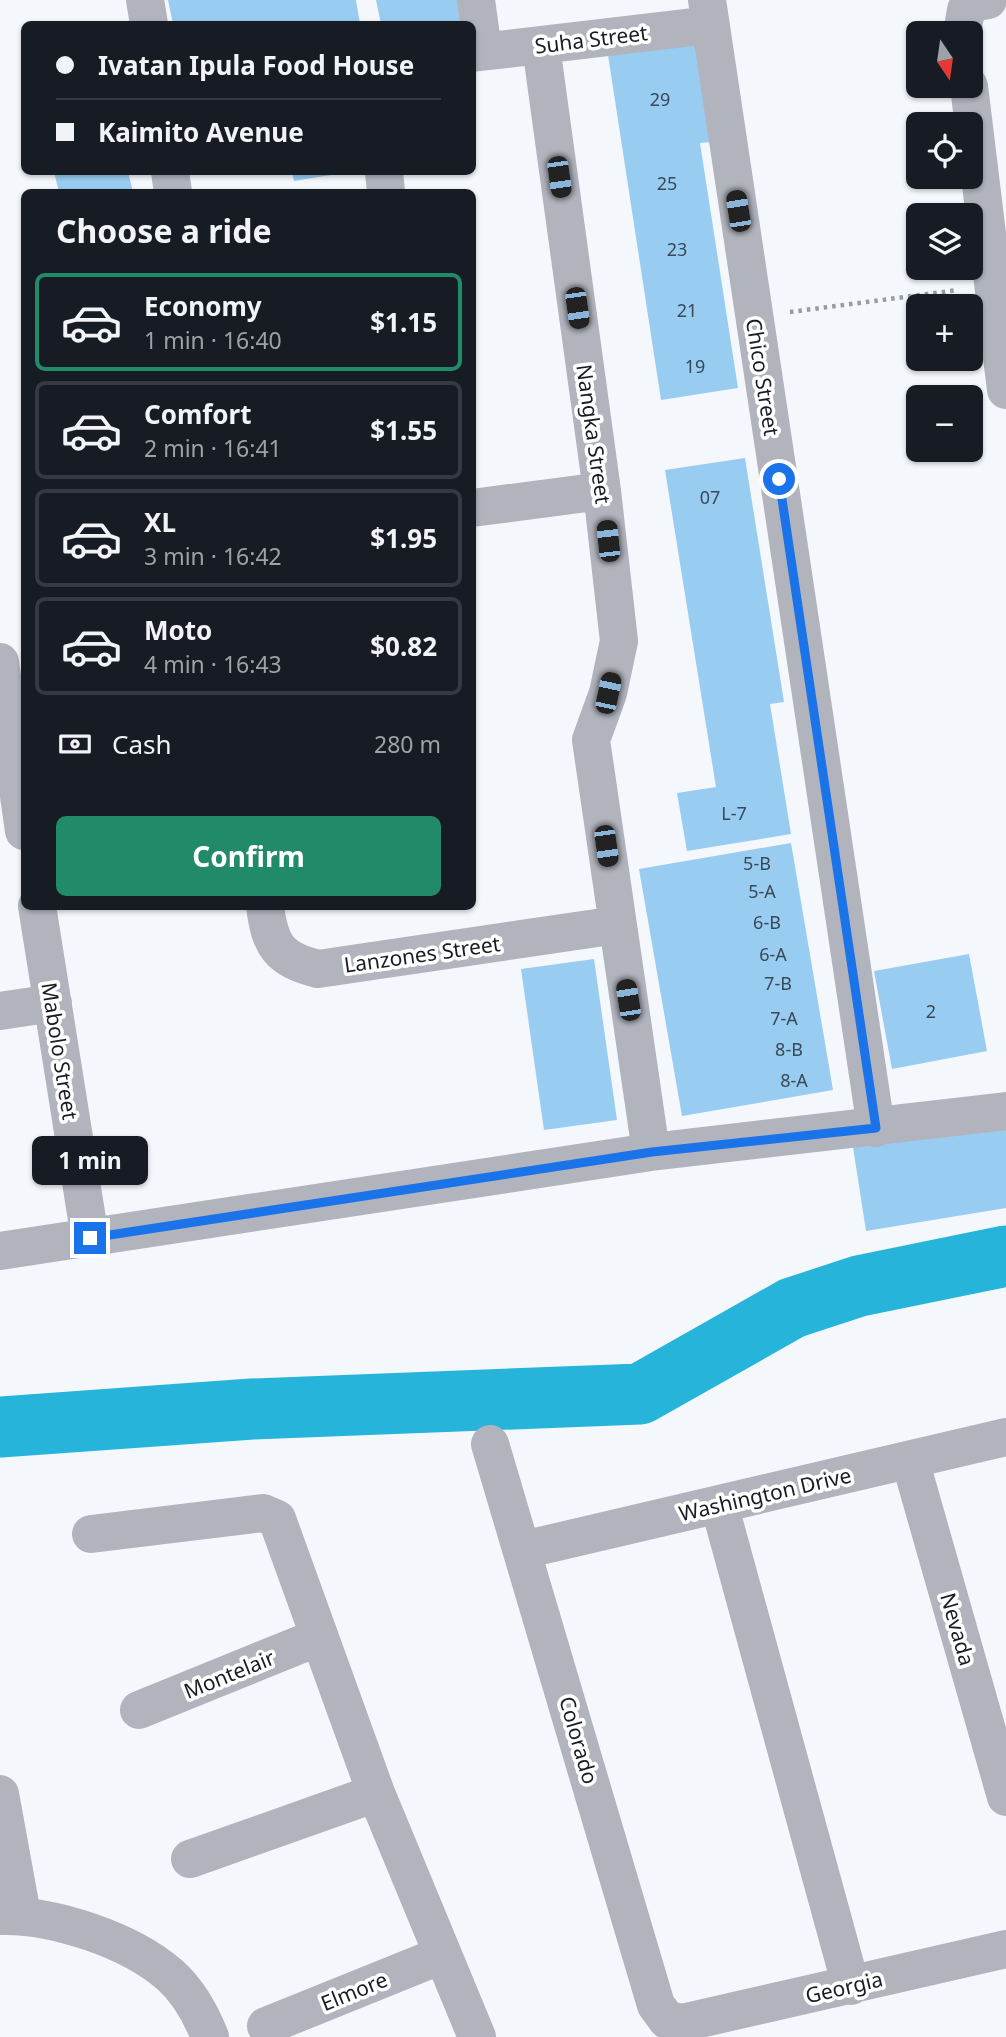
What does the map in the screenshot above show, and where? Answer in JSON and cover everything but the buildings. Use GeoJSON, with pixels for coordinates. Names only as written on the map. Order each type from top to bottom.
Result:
{"type":"FeatureCollection","features":[{"type":"Feature","properties":{"kind":"street"},"geometry":{"type":"LineString","coordinates":[[145,0],[148,21]]}},
{"type":"Feature","properties":{"kind":"street"},"geometry":{"type":"LineString","coordinates":[[476,0],[477,52]]}},
{"type":"Feature","properties":{"kind":"street"},"geometry":{"type":"LineString","coordinates":[[964,21],[966,10],[977,2],[988,0]]}},
{"type":"Feature","properties":{"kind":"street","name":"Suha Street"},"geometry":{"type":"LineString","coordinates":[[477,52],[541,46],[709,13]]}},
{"type":"Feature","properties":{"kind":"street","name":"Chico Street"},"geometry":{"type":"LineString","coordinates":[[709,13],[876,1128]]}},
{"type":"Feature","properties":{"kind":"street","name":"Nangka Street"},"geometry":{"type":"LineString","coordinates":[[541,46],[602,491],[619,641],[608,693],[591,740],[652,1152]]}},
{"type":"Feature","properties":{"kind":"street"},"geometry":{"type":"LineString","coordinates":[[970,98],[1006,390]]}},
{"type":"Feature","properties":{"kind":"street"},"geometry":{"type":"LineString","coordinates":[[476,507],[602,491]]}},
{"type":"Feature","properties":{"kind":"street"},"geometry":{"type":"LineString","coordinates":[[0,662],[8,782],[21,822]]}},
{"type":"Feature","properties":{"kind":"street","name":"Mabolo Street"},"geometry":{"type":"LineString","coordinates":[[38,910],[90,1238]]}},
{"type":"Feature","properties":{"kind":"street","name":"Lanzones Street"},"geometry":{"type":"LineString","coordinates":[[266,910],[269,937],[292,962],[318,969],[617,925]]}},
{"type":"Feature","properties":{"kind":"street"},"geometry":{"type":"LineString","coordinates":[[0,1011],[53,1003]]}},
{"type":"Feature","properties":{"kind":"street"},"geometry":{"type":"LineString","coordinates":[[0,1251],[652,1152],[1006,1111]]}},
{"type":"Feature","properties":{"kind":"street","name":"Washington Drive"},"geometry":{"type":"LineString","coordinates":[[523,1549],[1006,1437]]}},
{"type":"Feature","properties":{"kind":"street","name":"Colorado"},"geometry":{"type":"LineString","coordinates":[[490,1444],[656,2005],[667,2020],[682,2023]]}},
{"type":"Feature","properties":{"kind":"street","name":"Nevada"},"geometry":{"type":"LineString","coordinates":[[910,1460],[1006,1797]]}},
{"type":"Feature","properties":{"kind":"street"},"geometry":{"type":"LineString","coordinates":[[719,1504],[851,1986]]}},
{"type":"Feature","properties":{"kind":"street"},"geometry":{"type":"LineString","coordinates":[[91,1534],[263,1513],[277,1519],[376,1793],[477,2037]]}},
{"type":"Feature","properties":{"kind":"street","name":"Montelair"},"geometry":{"type":"LineString","coordinates":[[139,1710],[319,1637]]}},
{"type":"Feature","properties":{"kind":"street"},"geometry":{"type":"LineString","coordinates":[[190,1859],[376,1793]]}},
{"type":"Feature","properties":{"kind":"street"},"geometry":{"type":"LineString","coordinates":[[0,1794],[11,1916],[68,1925],[139,1954],[170,1975],[199,2009],[210,2037]]}},
{"type":"Feature","properties":{"kind":"street","name":"Georgia"},"geometry":{"type":"LineString","coordinates":[[682,2023],[1006,1949]]}},
{"type":"Feature","properties":{"kind":"street","name":"Elmore"},"geometry":{"type":"LineString","coordinates":[[266,2026],[442,1955]]}},
{"type":"Feature","properties":{"kind":"path"},"geometry":{"type":"LineString","coordinates":[[754,316],[993,286]]}},
{"type":"Feature","properties":{"kind":"waterway"},"geometry":{"type":"LineString","coordinates":[[0,1427],[252,1409],[640,1394],[792,1308],[859,1286],[1006,1256]]}},
{"type":"Feature","properties":{"kind":"route"},"geometry":{"type":"LineString","coordinates":[[90,1238],[652,1152],[876,1128],[779,479]]}}]}
